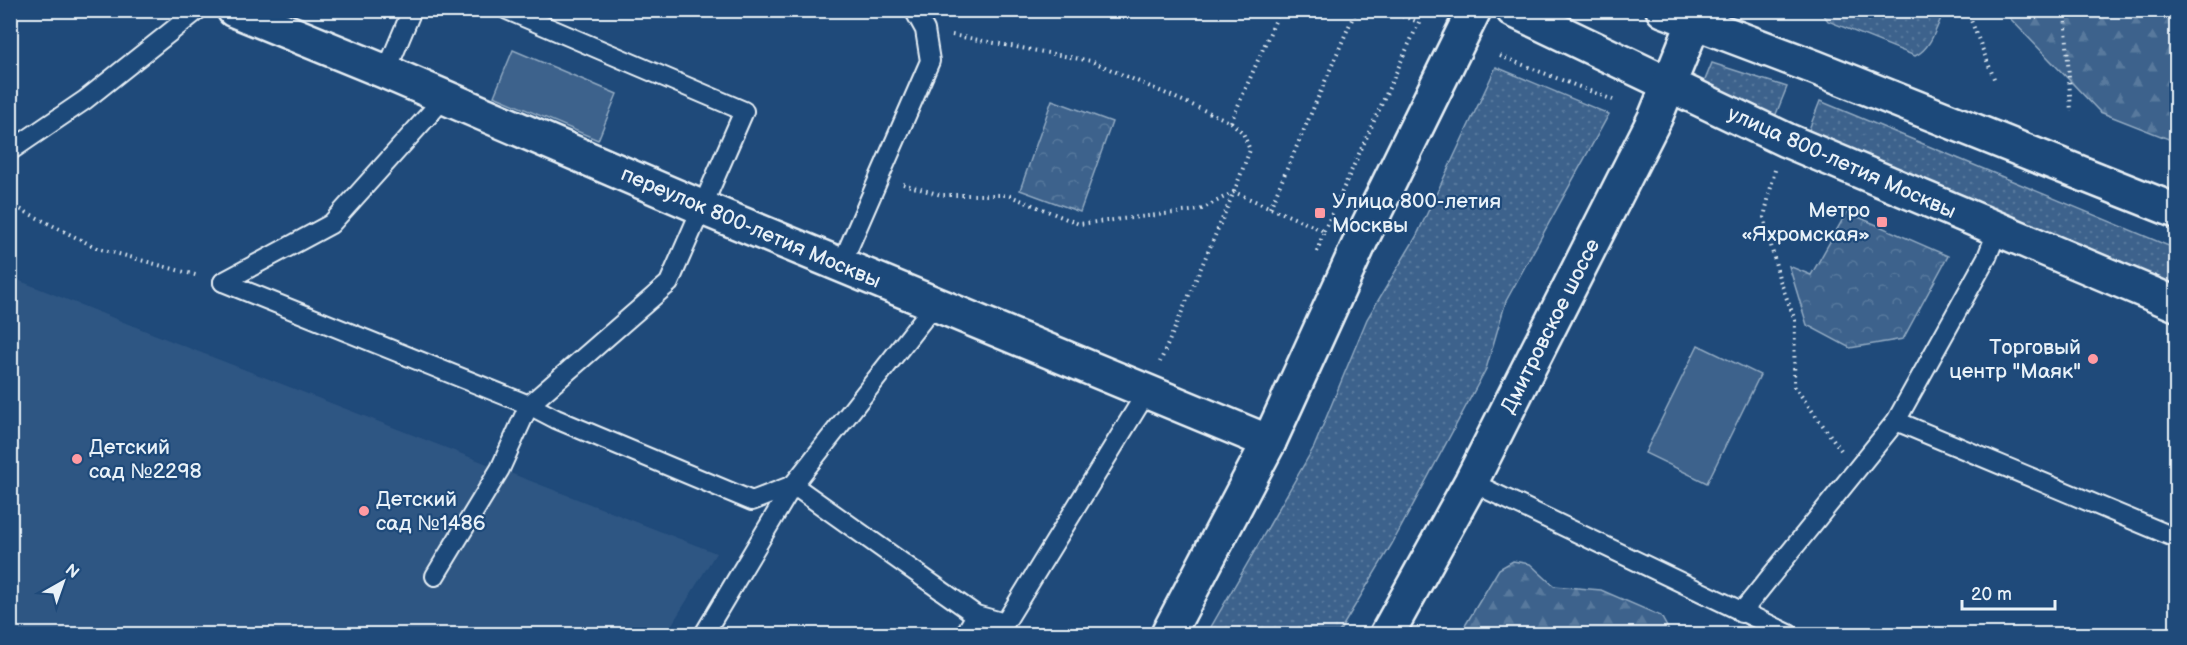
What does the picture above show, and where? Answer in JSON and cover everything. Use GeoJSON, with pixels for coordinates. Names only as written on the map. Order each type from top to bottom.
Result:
{"type":"FeatureCollection","features":[{"type":"Feature","properties":{"kind":"main road","name":"переулок 800-летия Москвы"},"geometry":{"type":"LineString","coordinates":[[234,10],[386,72],[703,208],[1148,390],[1269,442]]}},
{"type":"Feature","properties":{"kind":"main road"},"geometry":{"type":"LineString","coordinates":[[1168,634],[1269,442],[1361,240],[1474,10]]}},
{"type":"Feature","properties":{"kind":"main road","name":"улица 800-летия Москвы"},"geometry":{"type":"LineString","coordinates":[[1513,10],[1786,140],[2176,304]]}},
{"type":"Feature","properties":{"kind":"main road"},"geometry":{"type":"LineString","coordinates":[[1663,10],[1697,16],[2176,211]]}},
{"type":"Feature","properties":{"kind":"main road","name":"Дмитровское шоссе"},"geometry":{"type":"LineString","coordinates":[[1387,634],[1471,482],[1655,118],[1697,16]]}},
{"type":"Feature","properties":{"kind":"lane"},"geometry":{"type":"LineString","coordinates":[[10,151],[85,100],[198,10]]}},
{"type":"Feature","properties":{"kind":"lane"},"geometry":{"type":"LineString","coordinates":[[386,72],[412,10]]}},
{"type":"Feature","properties":{"kind":"lane"},"geometry":{"type":"LineString","coordinates":[[435,576],[500,469],[529,405],[669,283],[744,111],[507,10]]}},
{"type":"Feature","properties":{"kind":"lane"},"geometry":{"type":"LineString","coordinates":[[841,265],[930,61],[925,30],[914,10]]}},
{"type":"Feature","properties":{"kind":"lane"},"geometry":{"type":"LineString","coordinates":[[223,282],[331,224],[445,97]]}},
{"type":"Feature","properties":{"kind":"lane"},"geometry":{"type":"LineString","coordinates":[[1741,613],[1896,421],[1987,257],[1998,230]]}},
{"type":"Feature","properties":{"kind":"lane"},"geometry":{"type":"LineString","coordinates":[[223,282],[529,405],[556,419],[752,501],[793,485]]}},
{"type":"Feature","properties":{"kind":"lane"},"geometry":{"type":"LineString","coordinates":[[704,634],[793,485],[935,304]]}},
{"type":"Feature","properties":{"kind":"lane"},"geometry":{"type":"LineString","coordinates":[[793,485],[976,615],[1005,623],[1148,390]]}},
{"type":"Feature","properties":{"kind":"lane"},"geometry":{"type":"LineString","coordinates":[[1896,421],[2176,538]]}},
{"type":"Feature","properties":{"kind":"lane"},"geometry":{"type":"LineString","coordinates":[[1471,482],[1789,634]]}},
{"type":"Feature","properties":{"kind":"lane"},"geometry":{"type":"LineString","coordinates":[[965,634],[976,615]]}},
{"type":"Feature","properties":{"kind":"path"},"geometry":{"type":"LineString","coordinates":[[1231,122],[1280,10]]}},
{"type":"Feature","properties":{"kind":"path"},"geometry":{"type":"LineString","coordinates":[[1270,208],[1356,10]]}},
{"type":"Feature","properties":{"kind":"path"},"geometry":{"type":"LineString","coordinates":[[1313,264],[1324,231],[1419,22],[1385,10]]}},
{"type":"Feature","properties":{"kind":"path"},"geometry":{"type":"LineString","coordinates":[[1966,10],[1995,81]]}},
{"type":"Feature","properties":{"kind":"path"},"geometry":{"type":"LineString","coordinates":[[2064,10],[2071,112]]}},
{"type":"Feature","properties":{"kind":"path"},"geometry":{"type":"LineString","coordinates":[[925,30],[1091,61],[1231,122],[1243,133],[1250,150],[1148,390]]}},
{"type":"Feature","properties":{"kind":"path"},"geometry":{"type":"LineString","coordinates":[[1500,56],[1613,100]]}},
{"type":"Feature","properties":{"kind":"path"},"geometry":{"type":"LineString","coordinates":[[1775,169],[1764,217],[1779,279],[1795,320],[1794,386],[1856,471]]}},
{"type":"Feature","properties":{"kind":"path"},"geometry":{"type":"LineString","coordinates":[[880,177],[940,195],[1008,195],[1079,224],[1200,210],[1234,192]]}},
{"type":"Feature","properties":{"kind":"path"},"geometry":{"type":"LineString","coordinates":[[1234,192],[1324,231]]}},
{"type":"Feature","properties":{"kind":"path"},"geometry":{"type":"LineString","coordinates":[[10,204],[97,249],[223,282]]}},
{"type":"Feature","properties":{"kind":"shaded area","name":"Детский сад №1486"},"geometry":{"type":"Polygon","coordinates":[[[10,277],[716,553],[666,634],[11,634],[10,277]]]}},
{"type":"Feature","properties":{"kind":"green space"},"geometry":{"type":"Polygon","coordinates":[[[1821,11],[1944,11],[1929,43],[1921,53],[1915,56],[1828,21],[1821,11]]]}},
{"type":"Feature","properties":{"kind":"green space"},"geometry":{"type":"Polygon","coordinates":[[[2003,11],[2176,11],[2176,142],[2100,112],[2003,11]]]}},
{"type":"Feature","properties":{"kind":"green space"},"geometry":{"type":"Polygon","coordinates":[[[513,50],[617,94],[598,140],[494,96],[513,50]]]}},
{"type":"Feature","properties":{"kind":"green space"},"geometry":{"type":"Polygon","coordinates":[[[1712,63],[1787,87],[1774,119],[1703,85],[1712,63]]]}},
{"type":"Feature","properties":{"kind":"green space"},"geometry":{"type":"Polygon","coordinates":[[[1496,67],[1609,114],[1506,301],[1486,369],[1392,544],[1338,634],[1207,634],[1314,447],[1367,319],[1416,237],[1496,67]]]}},
{"type":"Feature","properties":{"kind":"green space"},"geometry":{"type":"Polygon","coordinates":[[[1052,100],[1112,122],[1080,212],[1020,190],[1052,100]]]}},
{"type":"Feature","properties":{"kind":"green space"},"geometry":{"type":"Polygon","coordinates":[[[1820,101],[2176,249],[2176,285],[1808,132],[1820,101]]]}},
{"type":"Feature","properties":{"kind":"green space"},"geometry":{"type":"Polygon","coordinates":[[[1847,212],[1948,256],[1903,339],[1850,348],[1807,325],[1789,266],[1811,275],[1847,212]]]}},
{"type":"Feature","properties":{"kind":"green space"},"geometry":{"type":"Polygon","coordinates":[[[1698,345],[1760,375],[1707,483],[1645,453],[1698,345]]]}},
{"type":"Feature","properties":{"kind":"green space"},"geometry":{"type":"Polygon","coordinates":[[[1513,561],[1530,564],[1554,586],[1601,590],[1661,616],[1668,629],[1668,634],[1460,634],[1499,569],[1513,561]]]}},
{"type":"Feature","properties":{"kind":"place","name":"Улица 800-летия Москвы"},"geometry":{"type":"Point","coordinates":[1320,213]}},
{"type":"Feature","properties":{"kind":"place","name":"Метро «Яхромская»"},"geometry":{"type":"Point","coordinates":[1882,222]}},
{"type":"Feature","properties":{"kind":"place","name":"Торговый центр \"Маяк\""},"geometry":{"type":"Point","coordinates":[2093,359]}},
{"type":"Feature","properties":{"kind":"place","name":"Детский сад №2298"},"geometry":{"type":"Point","coordinates":[77,459]}},
{"type":"Feature","properties":{"kind":"place","name":"Детский сад №1486"},"geometry":{"type":"Point","coordinates":[364,511]}}]}
